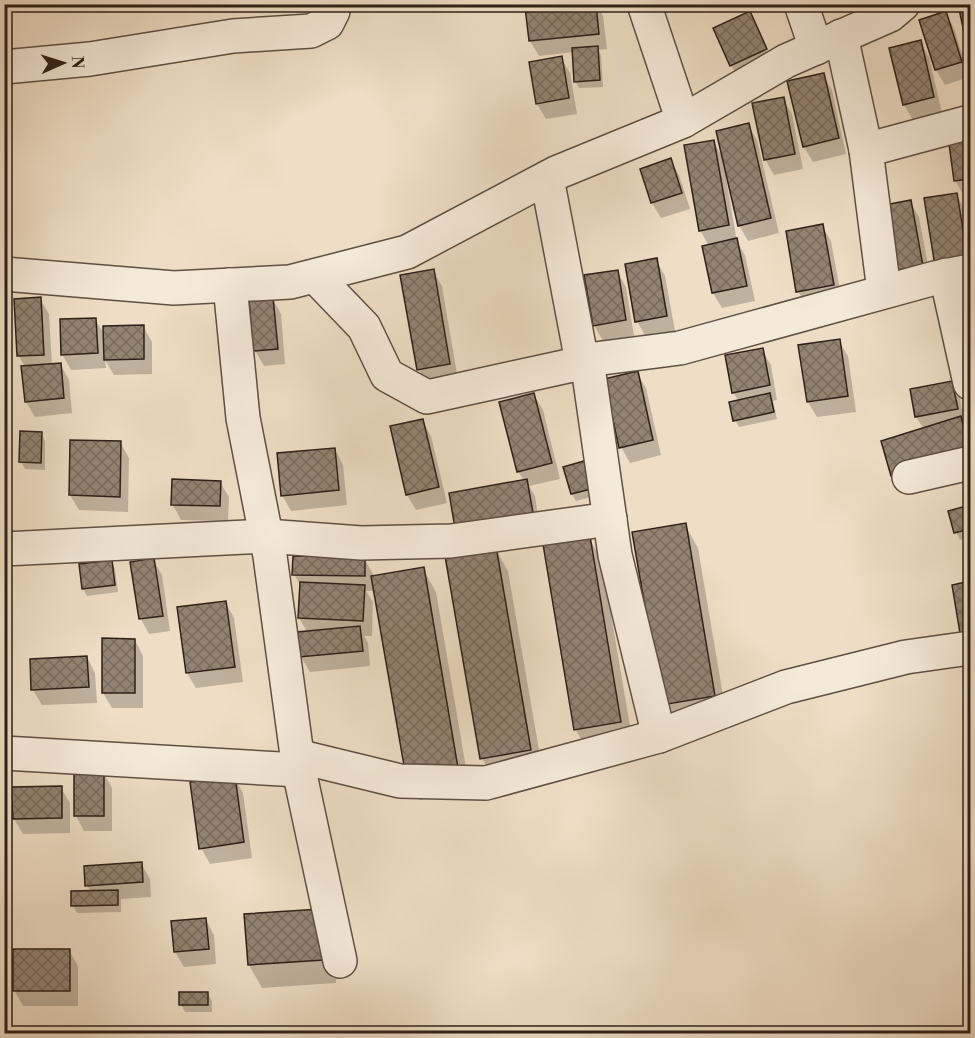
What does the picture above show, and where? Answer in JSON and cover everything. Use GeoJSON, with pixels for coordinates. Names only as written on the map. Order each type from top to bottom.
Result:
{"type":"FeatureCollection","features":[{"type":"Feature","properties":{"kind":"street"},"geometry":{"type":"LineString","coordinates":[[4,67],[90,59],[233,36],[311,31],[327,23],[333,11],[333,4]]}},
{"type":"Feature","properties":{"kind":"street"},"geometry":{"type":"LineString","coordinates":[[644,4],[683,121]]}},
{"type":"Feature","properties":{"kind":"street"},"geometry":{"type":"LineString","coordinates":[[801,4],[829,42],[866,150],[884,291]]}},
{"type":"Feature","properties":{"kind":"street"},"geometry":{"type":"LineString","coordinates":[[4,274],[174,288],[290,282],[407,252],[547,178],[683,121],[786,61],[890,15],[903,4]]}},
{"type":"Feature","properties":{"kind":"street"},"geometry":{"type":"LineString","coordinates":[[866,150],[970,122]]}},
{"type":"Feature","properties":{"kind":"street"},"geometry":{"type":"LineString","coordinates":[[547,178],[584,361],[615,555],[659,736]]}},
{"type":"Feature","properties":{"kind":"street"},"geometry":{"type":"LineString","coordinates":[[315,276],[364,327],[387,375],[427,397],[584,361],[680,348],[884,291],[958,273],[970,383]]}},
{"type":"Feature","properties":{"kind":"street"},"geometry":{"type":"LineString","coordinates":[[230,285],[243,418],[266,536],[298,763],[340,961]]}},
{"type":"Feature","properties":{"kind":"street"},"geometry":{"type":"LineString","coordinates":[[909,477],[970,463]]}},
{"type":"Feature","properties":{"kind":"street"},"geometry":{"type":"LineString","coordinates":[[4,549],[266,536],[361,543],[451,541],[610,519]]}},
{"type":"Feature","properties":{"kind":"street"},"geometry":{"type":"LineString","coordinates":[[4,753],[298,763],[400,781],[486,783],[659,736],[786,687],[906,657],[970,648]]}},
{"type":"Feature","properties":{"kind":"building"},"geometry":{"type":"Polygon","coordinates":[[[547,4],[596,4],[599,34],[529,41],[525,7],[547,4]]]}},
{"type":"Feature","properties":{"kind":"building"},"geometry":{"type":"Polygon","coordinates":[[[958,4],[970,4],[970,52],[968,52],[958,4]]]}},
{"type":"Feature","properties":{"kind":"building"},"geometry":{"type":"Polygon","coordinates":[[[750,11],[767,49],[730,66],[713,28],[750,11]]]}},
{"type":"Feature","properties":{"kind":"building"},"geometry":{"type":"Polygon","coordinates":[[[946,11],[962,62],[935,70],[919,20],[946,11]]]}},
{"type":"Feature","properties":{"kind":"building"},"geometry":{"type":"Polygon","coordinates":[[[921,40],[934,97],[903,105],[889,48],[921,40]]]}},
{"type":"Feature","properties":{"kind":"building"},"geometry":{"type":"Polygon","coordinates":[[[598,46],[600,80],[574,82],[572,48],[598,46]]]}},
{"type":"Feature","properties":{"kind":"building"},"geometry":{"type":"Polygon","coordinates":[[[562,56],[569,98],[536,104],[529,62],[562,56]]]}},
{"type":"Feature","properties":{"kind":"building"},"geometry":{"type":"Polygon","coordinates":[[[824,73],[839,138],[803,147],[787,81],[824,73]]]}},
{"type":"Feature","properties":{"kind":"building"},"geometry":{"type":"Polygon","coordinates":[[[784,97],[795,154],[764,160],[752,103],[784,97]]]}},
{"type":"Feature","properties":{"kind":"building"},"geometry":{"type":"Polygon","coordinates":[[[749,123],[771,218],[738,226],[716,131],[749,123]]]}},
{"type":"Feature","properties":{"kind":"building"},"geometry":{"type":"Polygon","coordinates":[[[714,140],[729,225],[699,231],[684,145],[714,140]]]}},
{"type":"Feature","properties":{"kind":"building"},"geometry":{"type":"Polygon","coordinates":[[[970,141],[970,179],[954,181],[949,144],[970,141]]]}},
{"type":"Feature","properties":{"kind":"building"},"geometry":{"type":"Polygon","coordinates":[[[671,158],[682,193],[651,203],[640,169],[671,158]]]}},
{"type":"Feature","properties":{"kind":"building"},"geometry":{"type":"Polygon","coordinates":[[[957,193],[968,260],[935,266],[924,198],[957,193]]]}},
{"type":"Feature","properties":{"kind":"building"},"geometry":{"type":"Polygon","coordinates":[[[911,200],[923,266],[890,271],[879,206],[911,200]]]}},
{"type":"Feature","properties":{"kind":"building"},"geometry":{"type":"Polygon","coordinates":[[[823,224],[834,285],[796,292],[786,231],[823,224]]]}},
{"type":"Feature","properties":{"kind":"building"},"geometry":{"type":"Polygon","coordinates":[[[737,238],[747,286],[712,293],[702,246],[737,238]]]}},
{"type":"Feature","properties":{"kind":"building"},"geometry":{"type":"Polygon","coordinates":[[[657,258],[667,316],[635,322],[625,264],[657,258]]]}},
{"type":"Feature","properties":{"kind":"building"},"geometry":{"type":"Polygon","coordinates":[[[434,269],[450,364],[417,370],[400,275],[434,269]]]}},
{"type":"Feature","properties":{"kind":"building"},"geometry":{"type":"Polygon","coordinates":[[[618,270],[626,320],[593,326],[584,275],[618,270]]]}},
{"type":"Feature","properties":{"kind":"building"},"geometry":{"type":"Polygon","coordinates":[[[41,297],[44,355],[17,356],[14,299],[41,297]]]}},
{"type":"Feature","properties":{"kind":"building"},"geometry":{"type":"Polygon","coordinates":[[[273,297],[278,349],[253,351],[249,299],[273,297]]]}},
{"type":"Feature","properties":{"kind":"building"},"geometry":{"type":"Polygon","coordinates":[[[96,318],[98,353],[61,355],[60,319],[96,318]]]}},
{"type":"Feature","properties":{"kind":"building"},"geometry":{"type":"Polygon","coordinates":[[[144,325],[144,359],[104,360],[103,326],[144,325]]]}},
{"type":"Feature","properties":{"kind":"building"},"geometry":{"type":"Polygon","coordinates":[[[840,339],[848,396],[807,402],[798,345],[840,339]]]}},
{"type":"Feature","properties":{"kind":"building"},"geometry":{"type":"Polygon","coordinates":[[[763,348],[770,385],[732,393],[725,355],[763,348]]]}},
{"type":"Feature","properties":{"kind":"building"},"geometry":{"type":"Polygon","coordinates":[[[61,363],[64,398],[25,402],[21,366],[61,363]]]}},
{"type":"Feature","properties":{"kind":"building"},"geometry":{"type":"Polygon","coordinates":[[[638,371],[653,440],[619,448],[604,379],[638,371]]]}},
{"type":"Feature","properties":{"kind":"building"},"geometry":{"type":"Polygon","coordinates":[[[952,381],[958,409],[915,417],[910,389],[952,381]]]}},
{"type":"Feature","properties":{"kind":"building"},"geometry":{"type":"Polygon","coordinates":[[[534,393],[552,463],[517,472],[499,402],[534,393]]]}},
{"type":"Feature","properties":{"kind":"building"},"geometry":{"type":"Polygon","coordinates":[[[770,393],[774,412],[733,421],[729,402],[770,393]]]}},
{"type":"Feature","properties":{"kind":"building"},"geometry":{"type":"Polygon","coordinates":[[[961,416],[970,452],[891,476],[881,441],[961,416]]]}},
{"type":"Feature","properties":{"kind":"building"},"geometry":{"type":"Polygon","coordinates":[[[423,419],[439,487],[406,495],[390,426],[423,419]]]}},
{"type":"Feature","properties":{"kind":"building"},"geometry":{"type":"Polygon","coordinates":[[[20,431],[42,432],[41,463],[19,462],[20,431]]]}},
{"type":"Feature","properties":{"kind":"building"},"geometry":{"type":"Polygon","coordinates":[[[70,440],[121,441],[120,497],[69,495],[70,440]]]}},
{"type":"Feature","properties":{"kind":"building"},"geometry":{"type":"Polygon","coordinates":[[[335,448],[339,490],[281,496],[277,453],[335,448]]]}},
{"type":"Feature","properties":{"kind":"building"},"geometry":{"type":"Polygon","coordinates":[[[591,459],[599,487],[571,494],[563,467],[591,459]]]}},
{"type":"Feature","properties":{"kind":"building"},"geometry":{"type":"Polygon","coordinates":[[[172,479],[221,481],[220,506],[171,505],[172,479]]]}},
{"type":"Feature","properties":{"kind":"building"},"geometry":{"type":"Polygon","coordinates":[[[527,479],[533,513],[455,528],[449,493],[527,479]]]}},
{"type":"Feature","properties":{"kind":"building"},"geometry":{"type":"Polygon","coordinates":[[[970,505],[970,529],[954,533],[948,511],[970,505]]]}},
{"type":"Feature","properties":{"kind":"building"},"geometry":{"type":"Polygon","coordinates":[[[686,523],[715,696],[662,705],[632,532],[686,523]]]}},
{"type":"Feature","properties":{"kind":"building"},"geometry":{"type":"Polygon","coordinates":[[[590,536],[621,722],[574,730],[543,544],[590,536]]]}},
{"type":"Feature","properties":{"kind":"building"},"geometry":{"type":"Polygon","coordinates":[[[496,546],[531,750],[480,759],[445,556],[496,546]]]}},
{"type":"Feature","properties":{"kind":"building"},"geometry":{"type":"Polygon","coordinates":[[[293,556],[365,557],[365,576],[292,575],[293,556]]]}},
{"type":"Feature","properties":{"kind":"building"},"geometry":{"type":"Polygon","coordinates":[[[154,558],[163,616],[139,619],[130,562],[154,558]]]}},
{"type":"Feature","properties":{"kind":"building"},"geometry":{"type":"Polygon","coordinates":[[[112,560],[115,585],[82,589],[79,564],[112,560]]]}},
{"type":"Feature","properties":{"kind":"building"},"geometry":{"type":"Polygon","coordinates":[[[424,567],[458,768],[406,777],[371,576],[424,567]]]}},
{"type":"Feature","properties":{"kind":"building"},"geometry":{"type":"Polygon","coordinates":[[[970,581],[970,637],[961,639],[952,585],[970,581]]]}},
{"type":"Feature","properties":{"kind":"building"},"geometry":{"type":"Polygon","coordinates":[[[300,582],[365,585],[363,621],[298,618],[300,582]]]}},
{"type":"Feature","properties":{"kind":"building"},"geometry":{"type":"Polygon","coordinates":[[[226,601],[235,667],[186,673],[177,607],[226,601]]]}},
{"type":"Feature","properties":{"kind":"building"},"geometry":{"type":"Polygon","coordinates":[[[360,626],[363,651],[299,657],[297,632],[360,626]]]}},
{"type":"Feature","properties":{"kind":"building"},"geometry":{"type":"Polygon","coordinates":[[[102,638],[135,639],[135,693],[102,693],[102,638]]]}},
{"type":"Feature","properties":{"kind":"building"},"geometry":{"type":"Polygon","coordinates":[[[87,656],[89,687],[31,690],[30,659],[87,656]]]}},
{"type":"Feature","properties":{"kind":"building"},"geometry":{"type":"Polygon","coordinates":[[[74,770],[104,771],[104,816],[74,816],[74,770]]]}},
{"type":"Feature","properties":{"kind":"building"},"geometry":{"type":"Polygon","coordinates":[[[235,776],[244,842],[199,849],[190,782],[235,776]]]}},
{"type":"Feature","properties":{"kind":"building"},"geometry":{"type":"Polygon","coordinates":[[[62,786],[62,818],[13,819],[11,787],[62,786]]]}},
{"type":"Feature","properties":{"kind":"building"},"geometry":{"type":"Polygon","coordinates":[[[142,862],[143,882],[85,886],[84,866],[142,862]]]}},
{"type":"Feature","properties":{"kind":"building"},"geometry":{"type":"Polygon","coordinates":[[[118,890],[118,905],[71,906],[71,891],[118,890]]]}},
{"type":"Feature","properties":{"kind":"building"},"geometry":{"type":"Polygon","coordinates":[[[320,909],[324,960],[248,965],[244,914],[320,909]]]}},
{"type":"Feature","properties":{"kind":"building"},"geometry":{"type":"Polygon","coordinates":[[[206,918],[209,949],[174,952],[171,921],[206,918]]]}},
{"type":"Feature","properties":{"kind":"building"},"geometry":{"type":"Polygon","coordinates":[[[13,949],[70,949],[70,991],[13,991],[13,949]]]}},
{"type":"Feature","properties":{"kind":"building"},"geometry":{"type":"Polygon","coordinates":[[[179,992],[208,992],[208,1005],[179,1005],[179,992]]]}}]}
